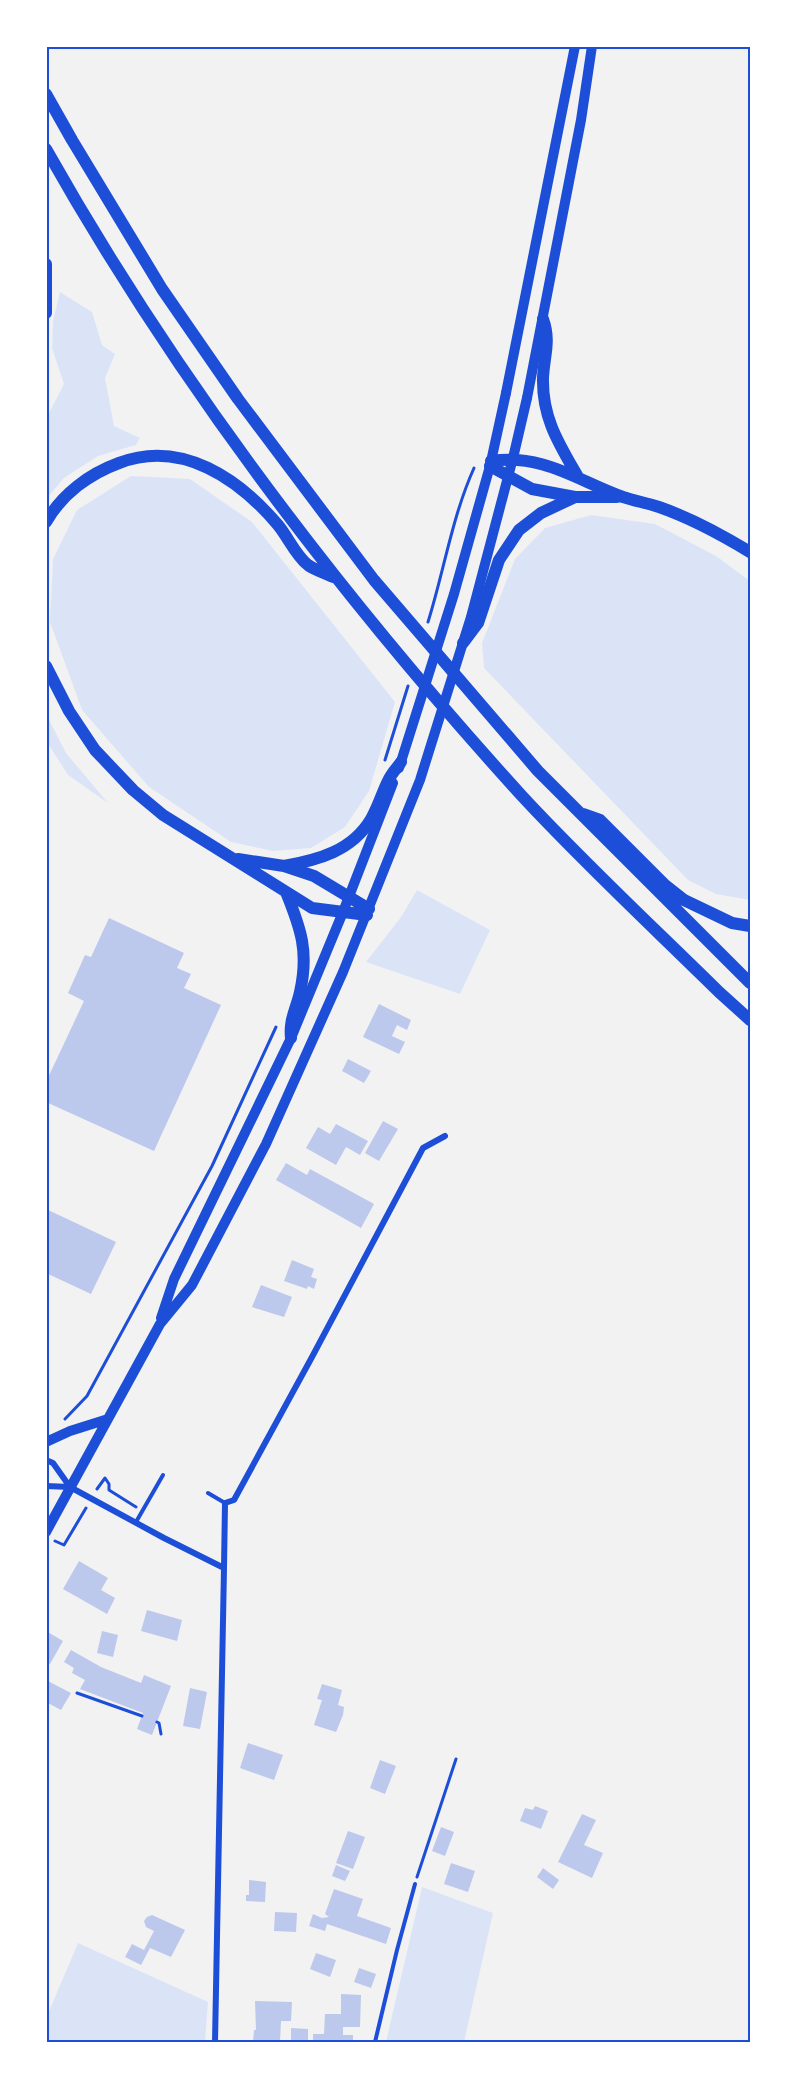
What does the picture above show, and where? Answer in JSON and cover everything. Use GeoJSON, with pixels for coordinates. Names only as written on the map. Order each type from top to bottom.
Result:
{"type":"FeatureCollection","features":[{"type":"Feature","properties":{"kind":"highway"},"geometry":{"type":"LineString","coordinates":[[46,94],[162,289],[290,469],[374,580],[538,771],[750,982]]}},
{"type":"Feature","properties":{"kind":"highway"},"geometry":{"type":"LineString","coordinates":[[46,149],[127,283],[186,372],[336,579],[524,797],[719,992],[750,1020]]}},
{"type":"Feature","properties":{"kind":"highway"},"geometry":{"type":"LineString","coordinates":[[46,264],[46,314]]}},
{"type":"Feature","properties":{"kind":"highway"},"geometry":{"type":"LineString","coordinates":[[543,319],[548,334],[543,381],[548,418],[554,437],[578,477]]}},
{"type":"Feature","properties":{"kind":"highway"},"geometry":{"type":"LineString","coordinates":[[46,522],[52,511],[72,490],[99,470],[130,458],[166,456],[199,463],[226,477],[278,525],[307,565],[336,579]]}},
{"type":"Feature","properties":{"kind":"highway"},"geometry":{"type":"LineString","coordinates":[[491,464],[513,458],[534,461],[623,497],[660,507],[699,523],[750,552]]}},
{"type":"Feature","properties":{"kind":"highway"},"geometry":{"type":"LineString","coordinates":[[491,464],[507,477],[532,489],[575,498],[623,497]]}},
{"type":"Feature","properties":{"kind":"highway"},"geometry":{"type":"LineString","coordinates":[[464,643],[495,570],[519,530],[541,513],[575,498]]}},
{"type":"Feature","properties":{"kind":"highway"},"geometry":{"type":"LineString","coordinates":[[46,666],[69,711],[95,750],[133,790],[163,815],[312,908],[368,912]]}},
{"type":"Feature","properties":{"kind":"highway"},"geometry":{"type":"LineString","coordinates":[[284,866],[318,860],[332,854],[359,834],[371,820],[389,778],[401,762]]}},
{"type":"Feature","properties":{"kind":"highway"},"geometry":{"type":"LineString","coordinates":[[579,813],[600,820],[665,885],[684,900],[732,923],[750,926]]}},
{"type":"Feature","properties":{"kind":"highway"},"geometry":{"type":"LineString","coordinates":[[234,859],[284,866],[314,876],[349,896],[368,912]]}},
{"type":"Feature","properties":{"kind":"highway"},"geometry":{"type":"LineString","coordinates":[[285,892],[300,925],[306,961],[298,1004],[290,1024],[291,1038]]}},
{"type":"Feature","properties":{"kind":"main road"},"geometry":{"type":"LineString","coordinates":[[46,1534],[159,1324],[174,1279],[291,1038],[401,762],[454,594],[491,464],[575,46]]}},
{"type":"Feature","properties":{"kind":"main road"},"geometry":{"type":"LineString","coordinates":[[474,620],[527,398],[581,120],[592,46]]}},
{"type":"Feature","properties":{"kind":"main road"},"geometry":{"type":"LineString","coordinates":[[159,1324],[192,1285],[266,1144],[368,912],[420,780],[464,643]]}},
{"type":"Feature","properties":{"kind":"main road"},"geometry":{"type":"LineString","coordinates":[[46,1442],[108,1419]]}},
{"type":"Feature","properties":{"kind":"street"},"geometry":{"type":"LineString","coordinates":[[46,793],[46,820]]}},
{"type":"Feature","properties":{"kind":"street"},"geometry":{"type":"LineString","coordinates":[[215,2043],[225,1503],[234,1500],[423,1148],[445,1136]]}},
{"type":"Feature","properties":{"kind":"street"},"geometry":{"type":"LineString","coordinates":[[46,1460],[53,1463],[70,1487]]}},
{"type":"Feature","properties":{"kind":"street"},"geometry":{"type":"LineString","coordinates":[[46,1486],[70,1487],[224,1568]]}},
{"type":"Feature","properties":{"kind":"lane"},"geometry":{"type":"LineString","coordinates":[[135,1522],[163,1475]]}},
{"type":"Feature","properties":{"kind":"lane"},"geometry":{"type":"LineString","coordinates":[[208,1493],[225,1503]]}},
{"type":"Feature","properties":{"kind":"lane"},"geometry":{"type":"LineString","coordinates":[[375,2043],[415,1884]]}},
{"type":"Feature","properties":{"kind":"path"},"geometry":{"type":"LineString","coordinates":[[441,578],[462,495],[476,465]]}},
{"type":"Feature","properties":{"kind":"path"},"geometry":{"type":"LineString","coordinates":[[383,765],[390,745]]}},
{"type":"Feature","properties":{"kind":"path"},"geometry":{"type":"LineString","coordinates":[[60,1436],[59,1423],[75,1411],[87,1396],[212,1166],[278,1024]]}},
{"type":"Feature","properties":{"kind":"path"},"geometry":{"type":"LineString","coordinates":[[102,1480],[106,1478],[109,1490],[141,1513]]}},
{"type":"Feature","properties":{"kind":"path"},"geometry":{"type":"LineString","coordinates":[[46,1534],[64,1545],[92,1498]]}},
{"type":"Feature","properties":{"kind":"path"},"geometry":{"type":"LineString","coordinates":[[77,1693],[142,1716]]}},
{"type":"Feature","properties":{"kind":"path"},"geometry":{"type":"LineString","coordinates":[[157,1722],[161,1734]]}},
{"type":"Feature","properties":{"kind":"path"},"geometry":{"type":"LineString","coordinates":[[415,1884],[456,1759]]}},
{"type":"Feature","properties":{"kind":"shaded area"},"geometry":{"type":"Polygon","coordinates":[[[60,292],[92,312],[102,345],[115,354],[105,378],[114,426],[140,438],[136,445],[98,456],[64,478],[47,498],[49,454],[47,417],[64,384],[52,348],[53,321],[60,292]]]}},
{"type":"Feature","properties":{"kind":"shaded area"},"geometry":{"type":"Polygon","coordinates":[[[131,476],[190,479],[252,522],[395,702],[369,791],[345,827],[311,848],[273,851],[231,842],[149,787],[82,710],[50,622],[53,559],[77,510],[131,476]]]}},
{"type":"Feature","properties":{"kind":"shaded area"},"geometry":{"type":"Polygon","coordinates":[[[591,515],[655,524],[716,556],[750,581],[750,900],[716,894],[688,880],[484,668],[482,643],[515,559],[545,528],[591,515]]]}},
{"type":"Feature","properties":{"kind":"shaded area"},"geometry":{"type":"Polygon","coordinates":[[[46,714],[66,753],[108,803],[68,775],[47,742],[46,714]]]}},
{"type":"Feature","properties":{"kind":"shaded area"},"geometry":{"type":"Polygon","coordinates":[[[417,890],[490,930],[460,994],[366,962],[401,917],[417,890]]]}},
{"type":"Feature","properties":{"kind":"shaded area"},"geometry":{"type":"Polygon","coordinates":[[[422,1887],[493,1913],[464,2042],[386,2042],[422,1887]]]}},
{"type":"Feature","properties":{"kind":"shaded area"},"geometry":{"type":"Polygon","coordinates":[[[78,1943],[208,2002],[205,2042],[47,2042],[47,2016],[78,1943]]]}},
{"type":"Feature","properties":{"kind":"building"},"geometry":{"type":"Polygon","coordinates":[[[109,918],[184,953],[177,968],[191,974],[184,988],[221,1005],[154,1151],[46,1102],[46,1082],[84,1001],[68,993],[85,955],[91,957],[109,918]]]}},
{"type":"Feature","properties":{"kind":"building"},"geometry":{"type":"Polygon","coordinates":[[[379,1004],[411,1020],[407,1030],[397,1025],[392,1036],[405,1042],[399,1054],[363,1037],[379,1004]]]}},
{"type":"Feature","properties":{"kind":"building"},"geometry":{"type":"Polygon","coordinates":[[[348,1059],[371,1071],[364,1083],[342,1071],[348,1059]]]}},
{"type":"Feature","properties":{"kind":"building"},"geometry":{"type":"Polygon","coordinates":[[[383,1121],[398,1129],[379,1161],[365,1153],[383,1121]]]}},
{"type":"Feature","properties":{"kind":"building"},"geometry":{"type":"Polygon","coordinates":[[[336,1124],[368,1141],[360,1155],[346,1147],[336,1165],[306,1148],[318,1127],[330,1134],[336,1124]]]}},
{"type":"Feature","properties":{"kind":"building"},"geometry":{"type":"Polygon","coordinates":[[[286,1163],[307,1175],[310,1169],[374,1204],[361,1228],[276,1180],[286,1163]]]}},
{"type":"Feature","properties":{"kind":"building"},"geometry":{"type":"Polygon","coordinates":[[[46,1209],[116,1242],[91,1294],[46,1273],[46,1209]]]}},
{"type":"Feature","properties":{"kind":"building"},"geometry":{"type":"Polygon","coordinates":[[[292,1260],[314,1269],[311,1277],[317,1279],[314,1289],[308,1286],[307,1289],[284,1281],[292,1260]]]}},
{"type":"Feature","properties":{"kind":"building"},"geometry":{"type":"Polygon","coordinates":[[[261,1285],[292,1297],[284,1317],[252,1307],[261,1285]]]}},
{"type":"Feature","properties":{"kind":"building"},"geometry":{"type":"Polygon","coordinates":[[[79,1561],[108,1578],[101,1590],[115,1598],[107,1614],[63,1589],[79,1561]]]}},
{"type":"Feature","properties":{"kind":"building"},"geometry":{"type":"Polygon","coordinates":[[[147,1610],[182,1620],[177,1641],[141,1631],[147,1610]]]}},
{"type":"Feature","properties":{"kind":"building"},"geometry":{"type":"Polygon","coordinates":[[[46,1631],[63,1641],[50,1664],[46,1662],[46,1631]]]}},
{"type":"Feature","properties":{"kind":"building"},"geometry":{"type":"Polygon","coordinates":[[[102,1631],[118,1635],[113,1657],[97,1653],[102,1631]]]}},
{"type":"Feature","properties":{"kind":"building"},"geometry":{"type":"Polygon","coordinates":[[[71,1650],[101,1667],[141,1683],[144,1675],[171,1686],[152,1735],[137,1729],[143,1713],[80,1689],[85,1680],[72,1673],[74,1668],[64,1662],[71,1650]]]}},
{"type":"Feature","properties":{"kind":"building"},"geometry":{"type":"Polygon","coordinates":[[[46,1680],[71,1693],[61,1710],[46,1702],[46,1680]]]}},
{"type":"Feature","properties":{"kind":"building"},"geometry":{"type":"Polygon","coordinates":[[[322,1684],[342,1690],[338,1705],[344,1707],[343,1715],[336,1732],[314,1725],[322,1700],[317,1699],[322,1684]]]}},
{"type":"Feature","properties":{"kind":"building"},"geometry":{"type":"Polygon","coordinates":[[[190,1688],[207,1692],[200,1729],[183,1726],[190,1688]]]}},
{"type":"Feature","properties":{"kind":"building"},"geometry":{"type":"Polygon","coordinates":[[[248,1743],[283,1755],[274,1780],[240,1768],[248,1743]]]}},
{"type":"Feature","properties":{"kind":"building"},"geometry":{"type":"Polygon","coordinates":[[[380,1760],[396,1766],[385,1794],[370,1788],[380,1760]]]}},
{"type":"Feature","properties":{"kind":"building"},"geometry":{"type":"Polygon","coordinates":[[[535,1806],[548,1811],[541,1829],[520,1821],[525,1808],[533,1810],[535,1806]]]}},
{"type":"Feature","properties":{"kind":"building"},"geometry":{"type":"Polygon","coordinates":[[[582,1814],[596,1820],[584,1845],[603,1853],[592,1878],[558,1862],[582,1814]]]}},
{"type":"Feature","properties":{"kind":"building"},"geometry":{"type":"Polygon","coordinates":[[[441,1827],[454,1832],[445,1856],[432,1851],[441,1827]]]}},
{"type":"Feature","properties":{"kind":"building"},"geometry":{"type":"Polygon","coordinates":[[[348,1831],[365,1837],[353,1869],[336,1863],[348,1831]]]}},
{"type":"Feature","properties":{"kind":"building"},"geometry":{"type":"Polygon","coordinates":[[[451,1863],[475,1871],[468,1892],[444,1884],[451,1863]]]}},
{"type":"Feature","properties":{"kind":"building"},"geometry":{"type":"Polygon","coordinates":[[[336,1865],[350,1871],[345,1881],[332,1876],[336,1865]]]}},
{"type":"Feature","properties":{"kind":"building"},"geometry":{"type":"Polygon","coordinates":[[[543,1868],[559,1880],[553,1889],[537,1877],[543,1868]]]}},
{"type":"Feature","properties":{"kind":"building"},"geometry":{"type":"Polygon","coordinates":[[[249,1880],[266,1882],[265,1902],[246,1901],[246,1895],[249,1895],[249,1880]]]}},
{"type":"Feature","properties":{"kind":"building"},"geometry":{"type":"Polygon","coordinates":[[[334,1889],[363,1899],[357,1916],[391,1928],[386,1944],[327,1924],[325,1931],[309,1926],[313,1914],[322,1918],[329,1917],[325,1914],[334,1889]]]}},
{"type":"Feature","properties":{"kind":"building"},"geometry":{"type":"Polygon","coordinates":[[[275,1912],[297,1913],[296,1932],[274,1931],[275,1912]]]}},
{"type":"Feature","properties":{"kind":"building"},"geometry":{"type":"Polygon","coordinates":[[[152,1915],[185,1930],[171,1957],[150,1948],[141,1965],[125,1957],[132,1944],[144,1950],[154,1931],[146,1927],[144,1921],[152,1915]]]}},
{"type":"Feature","properties":{"kind":"building"},"geometry":{"type":"Polygon","coordinates":[[[316,1953],[336,1960],[330,1977],[310,1969],[316,1953]]]}},
{"type":"Feature","properties":{"kind":"building"},"geometry":{"type":"Polygon","coordinates":[[[359,1968],[376,1974],[371,1988],[354,1982],[359,1968]]]}},
{"type":"Feature","properties":{"kind":"building"},"geometry":{"type":"Polygon","coordinates":[[[341,1994],[361,1995],[360,2027],[343,2027],[343,2035],[353,2035],[353,2042],[313,2042],[313,2034],[324,2034],[325,2014],[341,2014],[341,1994]]]}},
{"type":"Feature","properties":{"kind":"building"},"geometry":{"type":"Polygon","coordinates":[[[255,2001],[292,2002],[291,2021],[281,2021],[280,2042],[253,2042],[254,2030],[256,2030],[255,2001]]]}},
{"type":"Feature","properties":{"kind":"building"},"geometry":{"type":"Polygon","coordinates":[[[291,2028],[308,2029],[308,2042],[291,2042],[291,2028]]]}}]}
